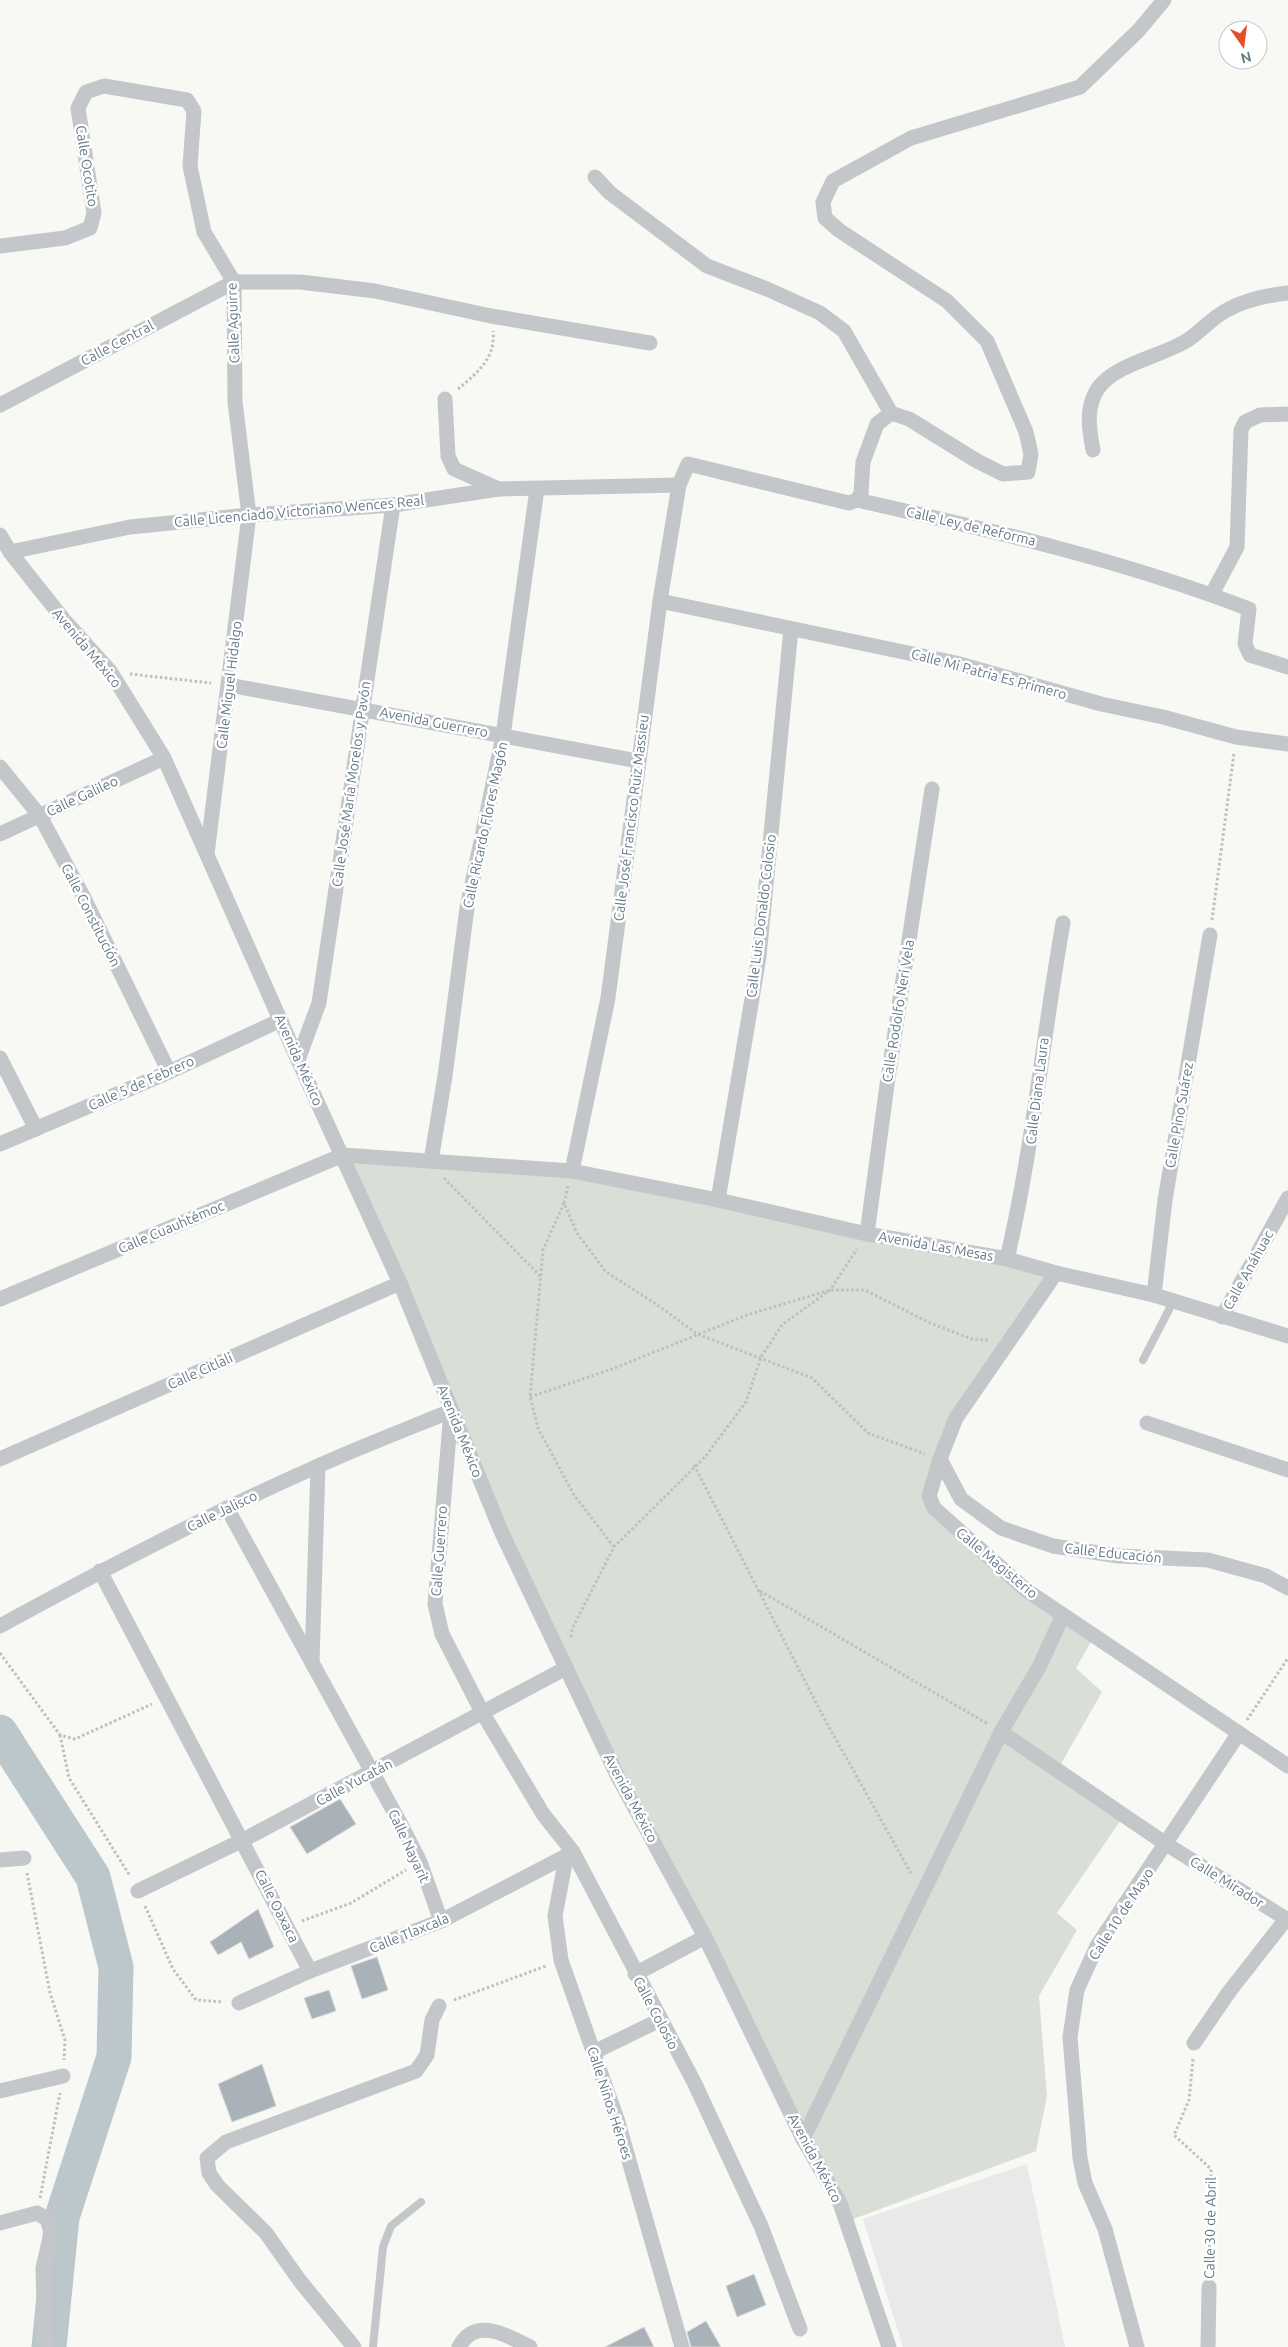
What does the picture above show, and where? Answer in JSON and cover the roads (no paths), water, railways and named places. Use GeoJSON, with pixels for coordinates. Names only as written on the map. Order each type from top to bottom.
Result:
{"type":"FeatureCollection","features":[{"type":"Feature","properties":{"kind":"street"},"geometry":{"type":"LineString","coordinates":[[595,177],[610,193],[707,266],[767,289],[820,313],[844,331],[891,413],[909,419],[976,462],[1002,474],[1028,472],[1031,454],[1026,432],[987,341],[947,301],[840,231],[825,218],[823,202],[833,180],[911,138],[1080,87],[1139,30],[1164,0]]}},
{"type":"Feature","properties":{"kind":"street","name":"Calle Aguirre"},"geometry":{"type":"LineString","coordinates":[[104,86],[187,100],[194,110],[190,166],[204,232],[234,282],[235,402],[249,515]]}},
{"type":"Feature","properties":{"kind":"street","name":"Calle Ocotito"},"geometry":{"type":"LineString","coordinates":[[0,246],[64,238],[90,228],[94,214],[78,108],[86,92],[104,86]]}},
{"type":"Feature","properties":{"kind":"street"},"geometry":{"type":"LineString","coordinates":[[234,282],[337,285],[375,291],[491,316],[650,343]]}},
{"type":"Feature","properties":{"kind":"street","name":"Calle Central"},"geometry":{"type":"LineString","coordinates":[[0,405],[234,282]]}},
{"type":"Feature","properties":{"kind":"street"},"geometry":{"type":"LineString","coordinates":[[1092,450],[1089,424],[1090,405],[1099,387],[1114,374],[1186,341],[1228,309],[1263,296],[1288,293]]}},
{"type":"Feature","properties":{"kind":"street"},"geometry":{"type":"LineString","coordinates":[[445,399],[448,456],[454,469],[499,489]]}},
{"type":"Feature","properties":{"kind":"street"},"geometry":{"type":"LineString","coordinates":[[857,500],[861,494],[863,462],[877,424],[891,413]]}},
{"type":"Feature","properties":{"kind":"street"},"geometry":{"type":"LineString","coordinates":[[1212,594],[1237,547],[1241,430],[1246,422],[1260,415],[1288,414]]}},
{"type":"Feature","properties":{"kind":"street","name":"Calle Ley de Reforma"},"geometry":{"type":"LineString","coordinates":[[688,464],[849,503],[857,500],[1041,542],[1212,594],[1249,608],[1246,644],[1250,655],[1288,667]]}},
{"type":"Feature","properties":{"kind":"street","name":"Calle José Francisco Ruiz Massieu"},"geometry":{"type":"LineString","coordinates":[[572,1171],[608,998],[660,601],[679,485],[688,464]]}},
{"type":"Feature","properties":{"kind":"street","name":"Calle Licenciado Victoriano Wences Real"},"geometry":{"type":"LineString","coordinates":[[10,552],[130,526],[393,505],[499,489],[679,485]]}},
{"type":"Feature","properties":{"kind":"street","name":"Calle Ricardo Flores Magón"},"geometry":{"type":"LineString","coordinates":[[431,1161],[445,1076],[467,908],[504,736],[537,488]]}},
{"type":"Feature","properties":{"kind":"street","name":"Calle José María Morelos y Pavón"},"geometry":{"type":"LineString","coordinates":[[298,1060],[319,1003],[393,505]]}},
{"type":"Feature","properties":{"kind":"street","name":"Calle Miguel Hidalgo"},"geometry":{"type":"LineString","coordinates":[[207,854],[249,515]]}},
{"type":"Feature","properties":{"kind":"street","name":"Avenida México"},"geometry":{"type":"LineString","coordinates":[[0,535],[10,552],[64,620],[110,671],[164,758],[298,1060],[400,1283],[501,1531],[618,1777],[705,1937],[803,2139],[848,2221],[889,2347]]}},
{"type":"Feature","properties":{"kind":"street","name":"Calle Mi Patria Es Primero"},"geometry":{"type":"LineString","coordinates":[[660,601],[956,662],[1101,704],[1163,717],[1236,737],[1288,744]]}},
{"type":"Feature","properties":{"kind":"street","name":"Calle Luis Donaldo Colosio"},"geometry":{"type":"LineString","coordinates":[[718,1200],[759,957],[791,629]]}},
{"type":"Feature","properties":{"kind":"street","name":"Avenida Guerrero"},"geometry":{"type":"LineString","coordinates":[[229,685],[362,708],[638,761]]}},
{"type":"Feature","properties":{"kind":"street","name":"Calle Galileo"},"geometry":{"type":"LineString","coordinates":[[0,834],[164,758]]}},
{"type":"Feature","properties":{"kind":"street","name":"Calle Constitución"},"geometry":{"type":"LineString","coordinates":[[0,767],[40,816],[83,896],[169,1072]]}},
{"type":"Feature","properties":{"kind":"street","name":"Calle Rodolfo Neri Vela"},"geometry":{"type":"LineString","coordinates":[[867,1234],[886,1086],[932,789]]}},
{"type":"Feature","properties":{"kind":"street","name":"Calle Diana Laura"},"geometry":{"type":"LineString","coordinates":[[1007,1259],[1022,1195],[1045,1026],[1063,923]]}},
{"type":"Feature","properties":{"kind":"street","name":"Calle Pino Suárez"},"geometry":{"type":"LineString","coordinates":[[1154,1295],[1165,1200],[1210,935]]}},
{"type":"Feature","properties":{"kind":"street","name":"Calle 5 de Febrero"},"geometry":{"type":"LineString","coordinates":[[0,1144],[169,1072],[281,1020]]}},
{"type":"Feature","properties":{"kind":"street"},"geometry":{"type":"LineString","coordinates":[[0,1058],[36,1129]]}},
{"type":"Feature","properties":{"kind":"street"},"geometry":{"type":"LineString","coordinates":[[343,1155],[431,1161]]}},
{"type":"Feature","properties":{"kind":"street","name":"Calle Cuauhtémoc"},"geometry":{"type":"LineString","coordinates":[[0,1299],[343,1155]]}},
{"type":"Feature","properties":{"kind":"street","name":"Avenida Las Mesas"},"geometry":{"type":"LineString","coordinates":[[431,1161],[572,1171],[718,1200],[867,1234],[1007,1259],[1056,1273],[1154,1295],[1288,1336]]}},
{"type":"Feature","properties":{"kind":"street","name":"Calle Anáhuac"},"geometry":{"type":"LineString","coordinates":[[1222,1317],[1288,1198]]}},
{"type":"Feature","properties":{"kind":"street","name":"Calle Magisterio"},"geometry":{"type":"LineString","coordinates":[[1056,1273],[956,1418],[940,1459],[929,1496],[934,1508],[1026,1590],[1288,1766]]}},
{"type":"Feature","properties":{"kind":"street","name":"Calle Citlali"},"geometry":{"type":"LineString","coordinates":[[0,1459],[400,1283]]}},
{"type":"Feature","properties":{"kind":"street","name":"Calle Jalisco"},"geometry":{"type":"LineString","coordinates":[[0,1626],[100,1570],[226,1508],[318,1466],[451,1411]]}},
{"type":"Feature","properties":{"kind":"street","name":"Calle Guerrero"},"geometry":{"type":"LineString","coordinates":[[451,1411],[435,1604],[442,1634],[482,1712]]}},
{"type":"Feature","properties":{"kind":"street"},"geometry":{"type":"LineString","coordinates":[[1147,1423],[1288,1470]]}},
{"type":"Feature","properties":{"kind":"street","name":"Calle Educación"},"geometry":{"type":"LineString","coordinates":[[940,1459],[961,1499],[1001,1528],[1053,1546],[1119,1556],[1208,1560],[1266,1576],[1288,1588]]}},
{"type":"Feature","properties":{"kind":"street"},"geometry":{"type":"LineString","coordinates":[[312,1663],[318,1466]]}},
{"type":"Feature","properties":{"kind":"street","name":"Calle Nayarit"},"geometry":{"type":"LineString","coordinates":[[226,1508],[373,1772],[420,1862],[441,1921]]}},
{"type":"Feature","properties":{"kind":"street","name":"Calle Oaxaca"},"geometry":{"type":"LineString","coordinates":[[100,1570],[310,1971]]}},
{"type":"Feature","properties":{"kind":"street"},"geometry":{"type":"LineString","coordinates":[[803,2139],[1001,1732],[1039,1667],[1063,1615]]}},
{"type":"Feature","properties":{"kind":"street","name":"Calle Yucatán"},"geometry":{"type":"LineString","coordinates":[[138,1891],[243,1840],[566,1668]]}},
{"type":"Feature","properties":{"kind":"street","name":"Calle Colosio"},"geometry":{"type":"LineString","coordinates":[[482,1712],[543,1814],[570,1855],[694,2082],[761,2226],[800,2329]]}},
{"type":"Feature","properties":{"kind":"street","name":"Calle Mirador"},"geometry":{"type":"LineString","coordinates":[[1001,1732],[1166,1844],[1287,1919]]}},
{"type":"Feature","properties":{"kind":"street","name":"Calle 10 de Mayo"},"geometry":{"type":"LineString","coordinates":[[1137,2347],[1105,2229],[1085,2183],[1076,2116],[1070,2037],[1076,1990],[1097,1946],[1239,1733]]}},
{"type":"Feature","properties":{"kind":"street","name":"Calle Tlaxcala"},"geometry":{"type":"LineString","coordinates":[[239,2003],[310,1971],[441,1921],[570,1855]]}},
{"type":"Feature","properties":{"kind":"street","name":"Calle Niños Héroes"},"geometry":{"type":"LineString","coordinates":[[570,1855],[555,1916],[561,1960],[594,2052],[637,2184],[682,2347]]}},
{"type":"Feature","properties":{"kind":"street"},"geometry":{"type":"LineString","coordinates":[[0,1860],[24,1858]]}},
{"type":"Feature","properties":{"kind":"street"},"geometry":{"type":"LineString","coordinates":[[1194,2043],[1230,1992],[1287,1919]]}},
{"type":"Feature","properties":{"kind":"street"},"geometry":{"type":"LineString","coordinates":[[635,1974],[705,1937]]}},
{"type":"Feature","properties":{"kind":"street"},"geometry":{"type":"LineString","coordinates":[[354,2347],[300,2281],[266,2233],[217,2185],[209,2173],[207,2158],[226,2142],[416,2071],[427,2055],[432,2020],[439,2006]]}},
{"type":"Feature","properties":{"kind":"street"},"geometry":{"type":"LineString","coordinates":[[594,2052],[660,2020]]}},
{"type":"Feature","properties":{"kind":"street"},"geometry":{"type":"LineString","coordinates":[[0,2092],[63,2076]]}},
{"type":"Feature","properties":{"kind":"street"},"geometry":{"type":"LineString","coordinates":[[0,2223],[37,2213],[47,2219],[51,2233],[43,2268],[45,2347]]}},
{"type":"Feature","properties":{"kind":"street","name":"Calle 30 de Abril"},"geometry":{"type":"LineString","coordinates":[[1208,2347],[1209,2287]]}},
{"type":"Feature","properties":{"kind":"street"},"geometry":{"type":"LineString","coordinates":[[459,2347],[464,2337],[476,2331],[500,2331],[530,2347]]}},
{"type":"Feature","properties":{"kind":"lane"},"geometry":{"type":"LineString","coordinates":[[1143,1360],[1173,1302]]}},
{"type":"Feature","properties":{"kind":"lane"},"geometry":{"type":"LineString","coordinates":[[373,2347],[383,2247],[391,2226],[421,2202]]}},
{"type":"Feature","properties":{"kind":"waterway"},"geometry":{"type":"LineString","coordinates":[[0,1732],[93,1877],[116,1967],[114,2057],[62,2217],[49,2347]]}}]}
